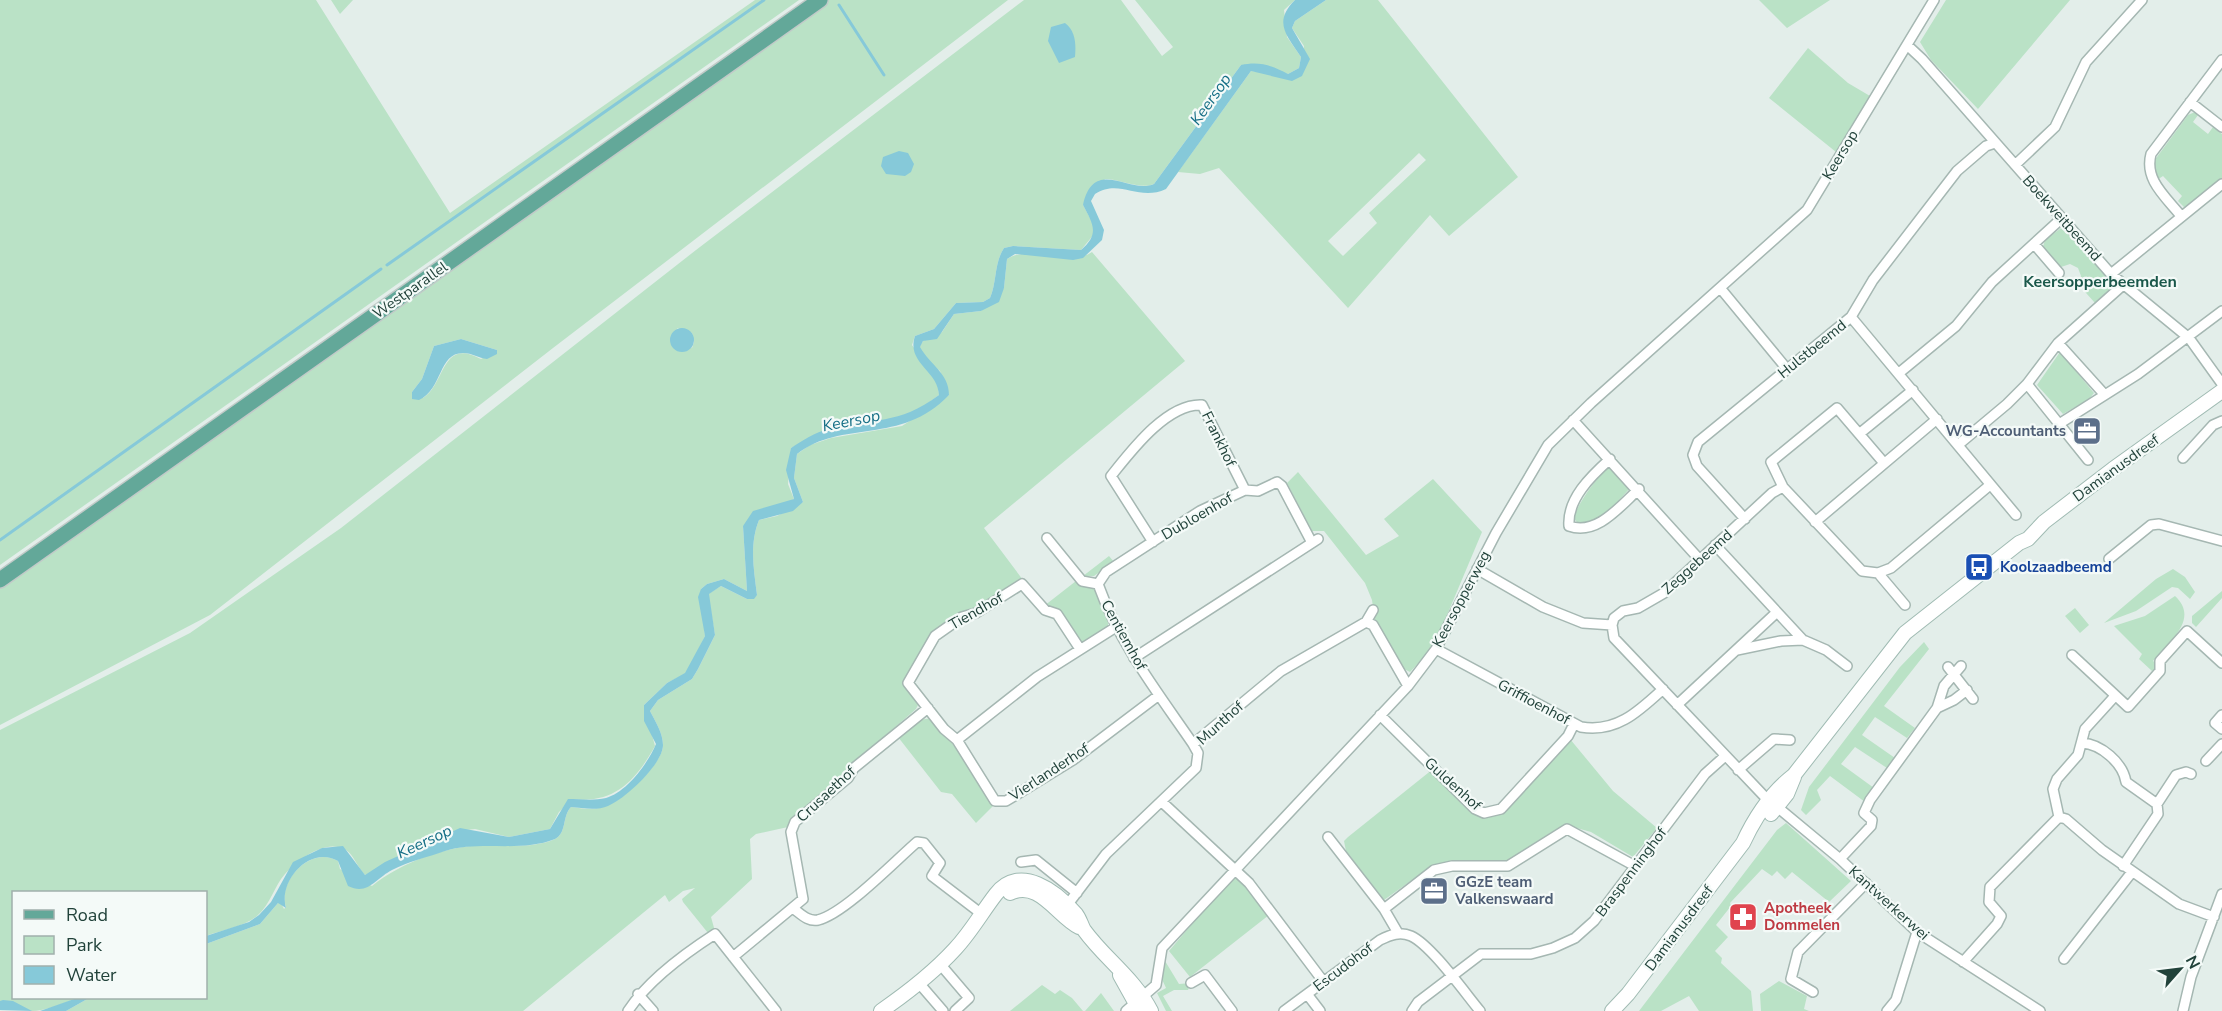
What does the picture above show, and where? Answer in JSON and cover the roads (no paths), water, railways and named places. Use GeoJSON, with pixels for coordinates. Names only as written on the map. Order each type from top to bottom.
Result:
{"type":"FeatureCollection","features":[{"type":"Feature","properties":{"kind":"main road","name":"Westparallel"},"geometry":{"type":"LineString","coordinates":[[0,568],[803,0]]}},
{"type":"Feature","properties":{"kind":"main road","name":"Westparallel"},"geometry":{"type":"LineString","coordinates":[[0,580],[820,0]]}},
{"type":"Feature","properties":{"kind":"street","name":"Keersop"},"geometry":{"type":"LineString","coordinates":[[1721,289],[1807,210],[1934,0]]}},
{"type":"Feature","properties":{"kind":"street"},"geometry":{"type":"LineString","coordinates":[[2014,165],[2055,127],[2086,62],[2142,0]]}},
{"type":"Feature","properties":{"kind":"street","name":"Boekweitbeemd"},"geometry":{"type":"LineString","coordinates":[[1907,45],[1922,58],[2111,274],[2189,338],[2222,384]]}},
{"type":"Feature","properties":{"kind":"street"},"geometry":{"type":"LineString","coordinates":[[2181,216],[2151,178],[2148,167],[2151,154],[2222,60]]}},
{"type":"Feature","properties":{"kind":"street"},"geometry":{"type":"LineString","coordinates":[[2190,102],[2222,127]]}},
{"type":"Feature","properties":{"kind":"street","name":"Hulstbeemd"},"geometry":{"type":"LineString","coordinates":[[1745,519],[1697,466],[1694,455],[1698,442],[1851,317],[1873,280],[1958,171],[1986,146],[1995,143]]}},
{"type":"Feature","properties":{"kind":"street"},"geometry":{"type":"LineString","coordinates":[[2111,274],[2222,184]]}},
{"type":"Feature","properties":{"kind":"street"},"geometry":{"type":"LineString","coordinates":[[1899,373],[1956,326],[1992,282],[2062,218]]}},
{"type":"Feature","properties":{"kind":"street"},"geometry":{"type":"LineString","coordinates":[[2034,244],[2059,273]]}},
{"type":"Feature","properties":{"kind":"street"},"geometry":{"type":"LineString","coordinates":[[1958,444],[2007,404],[2027,384],[2058,343],[2123,285]]}},
{"type":"Feature","properties":{"kind":"street"},"geometry":{"type":"LineString","coordinates":[[1721,289],[1787,369]]}},
{"type":"Feature","properties":{"kind":"street","name":"Keersopperweg"},"geometry":{"type":"LineString","coordinates":[[1136,1005],[1156,985],[1162,948],[1234,868],[1408,686],[1436,649],[1477,569],[1548,445],[1573,420],[1721,289]]}},
{"type":"Feature","properties":{"kind":"street"},"geometry":{"type":"LineString","coordinates":[[2059,424],[2138,374],[2189,338],[2222,310]]}},
{"type":"Feature","properties":{"kind":"street"},"geometry":{"type":"LineString","coordinates":[[1851,317],[2016,515]]}},
{"type":"Feature","properties":{"kind":"street"},"geometry":{"type":"LineString","coordinates":[[2058,343],[2104,394]]}},
{"type":"Feature","properties":{"kind":"street"},"geometry":{"type":"LineString","coordinates":[[2027,384],[2088,460]]}},
{"type":"Feature","properties":{"kind":"street"},"geometry":{"type":"LineString","coordinates":[[1859,434],[1912,390]]}},
{"type":"Feature","properties":{"kind":"street","name":"Damianusdreef"},"geometry":{"type":"LineString","coordinates":[[1612,1011],[1628,994],[1743,843],[1757,831],[1773,803],[1787,794],[1794,775],[1905,633],[2019,543],[2028,530],[2044,522],[2112,469],[2190,416],[2222,391]]}},
{"type":"Feature","properties":{"kind":"street","name":"Damianusdreef"},"geometry":{"type":"LineString","coordinates":[[2190,416],[2222,401]]}},
{"type":"Feature","properties":{"kind":"street","name":"Frankhof"},"geometry":{"type":"LineString","coordinates":[[1154,542],[1111,476],[1158,422],[1195,404],[1202,405],[1245,490]]}},
{"type":"Feature","properties":{"kind":"street"},"geometry":{"type":"LineString","coordinates":[[1884,463],[1838,408],[1825,416],[1771,462],[1783,487],[1862,571],[1878,573],[1891,568],[1990,485]]}},
{"type":"Feature","properties":{"kind":"street"},"geometry":{"type":"LineString","coordinates":[[1815,522],[1937,419]]}},
{"type":"Feature","properties":{"kind":"street"},"geometry":{"type":"LineString","coordinates":[[1573,420],[1639,489],[1700,560]]}},
{"type":"Feature","properties":{"kind":"street"},"geometry":{"type":"LineString","coordinates":[[2183,458],[2213,424],[2222,421]]}},
{"type":"Feature","properties":{"kind":"street"},"geometry":{"type":"LineString","coordinates":[[1610,459],[1586,481],[1569,514],[1569,526],[1577,529],[1602,523],[1639,489]]}},
{"type":"Feature","properties":{"kind":"street","name":"Dubloenhof"},"geometry":{"type":"LineString","coordinates":[[1098,584],[1106,572],[1200,511],[1245,490],[1258,491],[1277,482],[1282,486],[1315,540],[1134,658]]}},
{"type":"Feature","properties":{"kind":"street","name":"Zeggebeemd"},"geometry":{"type":"LineString","coordinates":[[1612,626],[1614,618],[1623,611],[1638,608],[1658,597],[1773,493],[1783,487]]}},
{"type":"Feature","properties":{"kind":"street"},"geometry":{"type":"LineString","coordinates":[[2109,559],[2151,525],[2159,524],[2222,541]]}},
{"type":"Feature","properties":{"kind":"street","name":"Centiemhof"},"geometry":{"type":"LineString","coordinates":[[1047,538],[1082,581],[1098,584],[1116,627],[1134,658],[1193,744]]}},
{"type":"Feature","properties":{"kind":"street"},"geometry":{"type":"LineString","coordinates":[[1715,545],[1803,640],[1826,650],[1847,666]]}},
{"type":"Feature","properties":{"kind":"street"},"geometry":{"type":"LineString","coordinates":[[1477,569],[1543,607],[1583,623],[1612,626]]}},
{"type":"Feature","properties":{"kind":"street"},"geometry":{"type":"LineString","coordinates":[[1878,573],[1905,605]]}},
{"type":"Feature","properties":{"kind":"street","name":"Tiendhof"},"geometry":{"type":"LineString","coordinates":[[957,740],[908,683],[935,636],[962,617],[976,613],[1022,584],[1045,610],[1057,614],[1080,649]]}},
{"type":"Feature","properties":{"kind":"street"},"geometry":{"type":"LineString","coordinates":[[1372,610],[1366,622],[1373,626],[1408,686]]}},
{"type":"Feature","properties":{"kind":"street"},"geometry":{"type":"LineString","coordinates":[[1677,705],[1776,613]]}},
{"type":"Feature","properties":{"kind":"street","name":"Munthof"},"geometry":{"type":"LineString","coordinates":[[1064,909],[1106,854],[1196,768],[1198,753],[1193,744],[1288,667],[1366,622]]}},
{"type":"Feature","properties":{"kind":"street","name":"Kantwerkerwei"},"geometry":{"type":"LineString","coordinates":[[1612,626],[1614,638],[1724,757],[1773,803],[1840,859],[1917,932],[2040,1011]]}},
{"type":"Feature","properties":{"kind":"street"},"geometry":{"type":"LineString","coordinates":[[957,740],[1036,677],[1116,627]]}},
{"type":"Feature","properties":{"kind":"street"},"geometry":{"type":"LineString","coordinates":[[2072,655],[2128,707],[2160,671],[2160,661],[2187,631],[2222,663]]}},
{"type":"Feature","properties":{"kind":"street"},"geometry":{"type":"LineString","coordinates":[[1735,651],[1772,642],[1803,640]]}},
{"type":"Feature","properties":{"kind":"street","name":"Griffioenhof"},"geometry":{"type":"LineString","coordinates":[[1436,649],[1574,724],[1598,730],[1634,716],[1663,689]]}},
{"type":"Feature","properties":{"kind":"street"},"geometry":{"type":"LineString","coordinates":[[1840,859],[1871,826],[1872,820],[1864,813],[1870,800],[1937,708],[1951,670],[1961,666]]}},
{"type":"Feature","properties":{"kind":"street"},"geometry":{"type":"LineString","coordinates":[[1951,670],[1973,699]]}},
{"type":"Feature","properties":{"kind":"street"},"geometry":{"type":"LineString","coordinates":[[1937,708],[1954,700],[1967,690]]}},
{"type":"Feature","properties":{"kind":"street","name":"Vierlanderhof"},"geometry":{"type":"LineString","coordinates":[[957,740],[995,801],[1006,801],[1073,760],[1159,695]]}},
{"type":"Feature","properties":{"kind":"street"},"geometry":{"type":"LineString","coordinates":[[2059,818],[2053,789],[2056,779],[2078,755],[2085,729],[2115,696]]}},
{"type":"Feature","properties":{"kind":"street","name":"Crusaethof"},"geometry":{"type":"LineString","coordinates":[[794,909],[803,899],[791,832],[795,822],[848,778],[854,768],[928,708]]}},
{"type":"Feature","properties":{"kind":"street","name":"Guldenhof"},"geometry":{"type":"LineString","coordinates":[[1380,715],[1475,809],[1484,813],[1501,809],[1568,736],[1574,724]]}},
{"type":"Feature","properties":{"kind":"street"},"geometry":{"type":"LineString","coordinates":[[2222,715],[2215,723],[2222,729]]}},
{"type":"Feature","properties":{"kind":"street"},"geometry":{"type":"LineString","coordinates":[[1738,770],[1774,739],[1790,740]]}},
{"type":"Feature","properties":{"kind":"street"},"geometry":{"type":"LineString","coordinates":[[2082,743],[2095,744],[2124,771],[2126,782],[2157,804]]}},
{"type":"Feature","properties":{"kind":"street"},"geometry":{"type":"LineString","coordinates":[[2206,761],[2222,744]]}},
{"type":"Feature","properties":{"kind":"street","name":"Braspenninghof"},"geometry":{"type":"LineString","coordinates":[[1412,1011],[1418,1002],[1481,954],[1531,954],[1575,938],[1594,921],[1705,774],[1724,757]]}},
{"type":"Feature","properties":{"kind":"street"},"geometry":{"type":"LineString","coordinates":[[2064,959],[2127,869],[2158,814],[2157,804],[2176,775],[2186,772],[2191,774]]}},
{"type":"Feature","properties":{"kind":"street"},"geometry":{"type":"LineString","coordinates":[[1162,802],[1249,882],[1323,981]]}},
{"type":"Feature","properties":{"kind":"street"},"geometry":{"type":"LineString","coordinates":[[2059,818],[2066,819],[2127,869],[2179,904],[2214,917]]}},
{"type":"Feature","properties":{"kind":"street"},"geometry":{"type":"LineString","coordinates":[[1963,962],[1997,924],[2001,916],[1989,902],[1990,887],[2059,818]]}},
{"type":"Feature","properties":{"kind":"street"},"geometry":{"type":"LineString","coordinates":[[1384,909],[1434,870],[1452,866],[1508,866],[1567,829],[1635,866]]}},
{"type":"Feature","properties":{"kind":"street"},"geometry":{"type":"LineString","coordinates":[[1328,837],[1384,909],[1398,933],[1411,936],[1423,945],[1480,1011]]}},
{"type":"Feature","properties":{"kind":"street"},"geometry":{"type":"LineString","coordinates":[[733,957],[794,909],[807,919],[817,921],[836,912],[917,842],[924,843],[940,862],[932,876],[983,915]]}},
{"type":"Feature","properties":{"kind":"street"},"geometry":{"type":"LineString","coordinates":[[1021,862],[1036,860],[1077,893]]}},
{"type":"Feature","properties":{"kind":"street"},"geometry":{"type":"LineString","coordinates":[[1813,992],[1791,979],[1798,952],[1866,883]]}},
{"type":"Feature","properties":{"kind":"street"},"geometry":{"type":"LineString","coordinates":[[881,1011],[940,964],[983,915],[1012,891],[1024,888],[1064,909],[1116,965],[1136,1005],[1151,1011]]}},
{"type":"Feature","properties":{"kind":"street"},"geometry":{"type":"LineString","coordinates":[[2183,1011],[2191,977],[2222,894]]}},
{"type":"Feature","properties":{"kind":"street"},"geometry":{"type":"LineString","coordinates":[[1887,1011],[1896,1000],[1917,932]]}},
{"type":"Feature","properties":{"kind":"street","name":"Escudohof"},"geometry":{"type":"LineString","coordinates":[[1284,1011],[1380,940],[1398,933]]}},
{"type":"Feature","properties":{"kind":"street"},"geometry":{"type":"LineString","coordinates":[[628,1011],[638,994],[700,942],[715,934],[776,1011]]}},
{"type":"Feature","properties":{"kind":"street"},"geometry":{"type":"LineString","coordinates":[[940,964],[969,998],[955,1011]]}},
{"type":"Feature","properties":{"kind":"street"},"geometry":{"type":"LineString","coordinates":[[1191,983],[1205,975],[1232,1011]]}},
{"type":"Feature","properties":{"kind":"street"},"geometry":{"type":"LineString","coordinates":[[918,982],[943,1011]]}},
{"type":"Feature","properties":{"kind":"street"},"geometry":{"type":"LineString","coordinates":[[638,994],[653,1011]]}},
{"type":"Feature","properties":{"kind":"street"},"geometry":{"type":"LineString","coordinates":[[1307,994],[1320,1011]]}},
{"type":"Feature","properties":{"kind":"water"},"geometry":{"type":"Polygon","coordinates":[[[1295,0],[1326,0],[1295,21],[1292,28],[1310,59],[1302,76],[1292,81],[1251,71],[1166,189],[1147,193],[1113,188],[1095,194],[1091,201],[1104,230],[1102,240],[1083,258],[1073,260],[1015,254],[1007,259],[1004,288],[999,302],[981,311],[954,314],[937,339],[923,341],[920,347],[946,381],[949,395],[930,411],[911,421],[891,427],[833,437],[797,454],[794,478],[803,502],[793,511],[759,520],[753,548],[757,595],[754,599],[747,599],[721,586],[709,594],[715,635],[692,679],[658,700],[650,711],[662,736],[663,745],[657,762],[633,789],[604,808],[571,807],[561,833],[555,839],[528,845],[472,846],[445,851],[398,867],[386,873],[372,885],[361,889],[348,886],[338,861],[327,857],[317,858],[307,862],[291,877],[285,898],[286,908],[278,903],[260,924],[207,944],[207,936],[249,922],[259,915],[271,902],[293,862],[322,848],[343,846],[365,875],[385,862],[460,828],[509,837],[550,829],[568,799],[601,799],[622,790],[648,760],[656,744],[644,721],[644,705],[667,683],[685,673],[705,636],[698,597],[701,589],[707,584],[724,579],[747,591],[743,526],[753,511],[794,499],[786,470],[791,448],[824,430],[911,412],[939,395],[934,379],[915,353],[913,345],[915,336],[934,329],[956,303],[983,302],[990,298],[1004,248],[1013,246],[1081,250],[1093,234],[1092,223],[1083,205],[1088,190],[1095,183],[1104,180],[1145,186],[1154,184],[1241,65],[1254,63],[1265,65],[1288,74],[1299,68],[1301,57],[1284,28],[1283,22],[1288,8],[1295,0]]]}},
{"type":"Feature","properties":{"kind":"water"},"geometry":{"type":"Polygon","coordinates":[[[1065,23],[1073,34],[1075,57],[1059,63],[1048,41],[1051,27],[1065,23]]]}},
{"type":"Feature","properties":{"kind":"water"},"geometry":{"type":"Polygon","coordinates":[[[899,151],[908,153],[914,164],[911,172],[905,176],[886,174],[881,166],[883,157],[899,151]]]}},
{"type":"Feature","properties":{"kind":"water"},"geometry":{"type":"Polygon","coordinates":[[[682,328],[691,331],[694,340],[691,349],[682,352],[673,349],[670,340],[673,331],[682,328]]]}},
{"type":"Feature","properties":{"kind":"water"},"geometry":{"type":"Polygon","coordinates":[[[461,339],[497,350],[497,354],[487,359],[466,353],[455,355],[444,365],[427,395],[419,400],[412,399],[412,392],[422,379],[434,346],[461,339]]]}},
{"type":"Feature","properties":{"kind":"water"},"geometry":{"type":"Polygon","coordinates":[[[74,999],[87,999],[66,1011],[40,1011],[74,999]]]}},
{"type":"Feature","properties":{"kind":"water"},"geometry":{"type":"Polygon","coordinates":[[[0,1001],[13,1001],[32,1011],[0,1010],[0,1001]]]}},
{"type":"Feature","properties":{"kind":"waterway"},"geometry":{"type":"LineString","coordinates":[[387,265],[764,0]]}},
{"type":"Feature","properties":{"kind":"waterway"},"geometry":{"type":"LineString","coordinates":[[839,5],[884,75]]}},
{"type":"Feature","properties":{"kind":"waterway"},"geometry":{"type":"LineString","coordinates":[[0,540],[381,269]]}},
{"type":"Feature","properties":{"kind":"place","name":"WG-Accountants"},"geometry":{"type":"Point","coordinates":[2087,431]}},
{"type":"Feature","properties":{"kind":"place","name":"Koolzaadbeemd"},"geometry":{"type":"Point","coordinates":[1979,567]}},
{"type":"Feature","properties":{"kind":"place","name":"GGzE team Valkenswaard"},"geometry":{"type":"Point","coordinates":[1434,891]}},
{"type":"Feature","properties":{"kind":"place","name":"Apotheek Dommelen"},"geometry":{"type":"Point","coordinates":[1743,917]}},
{"type":"Feature","properties":{"kind":"district","name":"Keersopperbeemden"},"geometry":{"type":"Point","coordinates":[2100,281]}}]}
